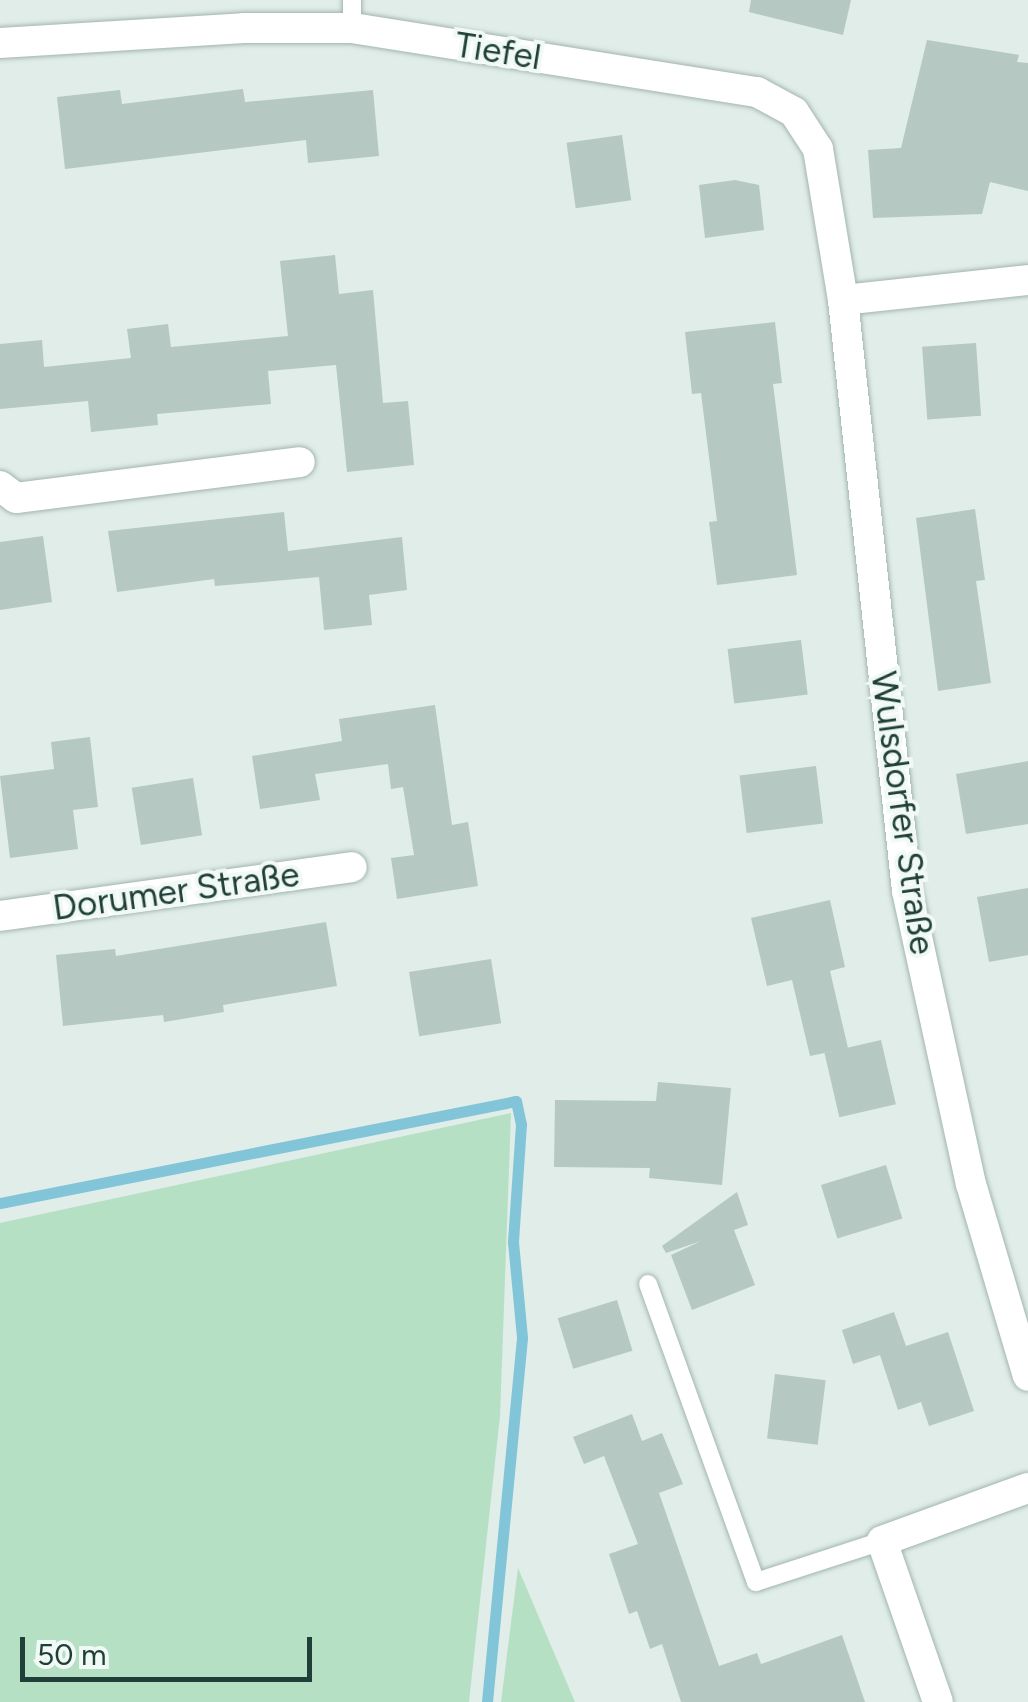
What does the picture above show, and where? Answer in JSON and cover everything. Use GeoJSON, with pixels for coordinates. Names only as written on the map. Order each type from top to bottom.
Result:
{"type":"FeatureCollection","features":[{"type":"Feature","properties":{"kind":"street","name":"Tiefel"},"geometry":{"type":"LineString","coordinates":[[0,43],[244,28],[352,14],[757,92],[794,112],[818,149],[843,300]]}},
{"type":"Feature","properties":{"kind":"street"},"geometry":{"type":"LineString","coordinates":[[843,300],[1028,280]]}},
{"type":"Feature","properties":{"kind":"street","name":"Wulsdorfer Straße"},"geometry":{"type":"LineString","coordinates":[[843,300],[907,891],[970,1184],[1028,1376]]}},
{"type":"Feature","properties":{"kind":"street"},"geometry":{"type":"LineString","coordinates":[[0,486],[16,498],[300,462]]}},
{"type":"Feature","properties":{"kind":"street","name":"Dorumer Straße"},"geometry":{"type":"LineString","coordinates":[[0,916],[352,867]]}},
{"type":"Feature","properties":{"kind":"street"},"geometry":{"type":"LineString","coordinates":[[938,1702],[882,1542],[1028,1488]]}},
{"type":"Feature","properties":{"kind":"lane"},"geometry":{"type":"LineString","coordinates":[[648,1284],[756,1582],[882,1542]]}},
{"type":"Feature","properties":{"kind":"green space"},"geometry":{"type":"Polygon","coordinates":[[[511,1113],[500,1416],[469,1702],[0,1702],[0,1223],[511,1113]]]}},
{"type":"Feature","properties":{"kind":"green space"},"geometry":{"type":"Polygon","coordinates":[[[518,1568],[575,1702],[501,1702],[518,1568]]]}},
{"type":"Feature","properties":{"kind":"building"},"geometry":{"type":"Polygon","coordinates":[[[751,0],[851,0],[843,35],[749,12],[751,0]]]}},
{"type":"Feature","properties":{"kind":"building"},"geometry":{"type":"Polygon","coordinates":[[[927,40],[1019,55],[1017,62],[1028,63],[1028,191],[990,182],[982,214],[873,218],[868,150],[901,148],[927,40]]]}},
{"type":"Feature","properties":{"kind":"building"},"geometry":{"type":"Polygon","coordinates":[[[243,89],[245,102],[373,90],[379,156],[308,163],[306,140],[65,169],[57,97],[120,90],[122,104],[243,89]]]}},
{"type":"Feature","properties":{"kind":"building"},"geometry":{"type":"Polygon","coordinates":[[[622,135],[631,200],[576,208],[567,143],[622,135]]]}},
{"type":"Feature","properties":{"kind":"building"},"geometry":{"type":"Polygon","coordinates":[[[735,180],[759,185],[764,230],[705,238],[699,185],[735,180]]]}},
{"type":"Feature","properties":{"kind":"building"},"geometry":{"type":"Polygon","coordinates":[[[335,255],[339,294],[373,290],[383,403],[408,401],[414,465],[347,472],[336,365],[268,371],[271,404],[157,414],[158,425],[91,432],[88,401],[0,409],[0,344],[42,340],[44,367],[131,358],[127,329],[168,324],[171,347],[288,336],[280,261],[335,255]]]}},
{"type":"Feature","properties":{"kind":"building"},"geometry":{"type":"Polygon","coordinates":[[[775,322],[782,383],[773,384],[797,575],[717,585],[709,522],[717,521],[701,393],[692,394],[685,332],[775,322]]]}},
{"type":"Feature","properties":{"kind":"building"},"geometry":{"type":"Polygon","coordinates":[[[976,343],[981,416],[927,420],[922,347],[976,343]]]}},
{"type":"Feature","properties":{"kind":"building"},"geometry":{"type":"Polygon","coordinates":[[[975,509],[985,580],[976,581],[991,683],[938,691],[916,518],[975,509]]]}},
{"type":"Feature","properties":{"kind":"building"},"geometry":{"type":"Polygon","coordinates":[[[284,512],[288,551],[402,537],[407,590],[369,595],[372,625],[324,630],[319,577],[215,586],[214,579],[117,592],[108,531],[284,512]]]}},
{"type":"Feature","properties":{"kind":"building"},"geometry":{"type":"Polygon","coordinates":[[[43,536],[52,602],[0,610],[0,542],[43,536]]]}},
{"type":"Feature","properties":{"kind":"building"},"geometry":{"type":"Polygon","coordinates":[[[801,640],[808,695],[734,704],[728,649],[801,640]]]}},
{"type":"Feature","properties":{"kind":"building"},"geometry":{"type":"Polygon","coordinates":[[[435,705],[452,825],[468,822],[478,886],[397,899],[391,858],[414,855],[403,787],[391,789],[388,764],[315,774],[320,800],[260,809],[252,756],[342,741],[339,719],[435,705]]]}},
{"type":"Feature","properties":{"kind":"building"},"geometry":{"type":"Polygon","coordinates":[[[90,737],[98,807],[73,810],[78,849],[10,858],[0,776],[54,769],[51,742],[90,737]]]}},
{"type":"Feature","properties":{"kind":"building"},"geometry":{"type":"Polygon","coordinates":[[[1028,761],[1028,824],[966,834],[956,774],[1028,761]]]}},
{"type":"Feature","properties":{"kind":"building"},"geometry":{"type":"Polygon","coordinates":[[[816,766],[823,824],[747,833],[740,775],[816,766]]]}},
{"type":"Feature","properties":{"kind":"building"},"geometry":{"type":"Polygon","coordinates":[[[193,778],[202,835],[141,845],[132,788],[193,778]]]}},
{"type":"Feature","properties":{"kind":"building"},"geometry":{"type":"Polygon","coordinates":[[[1028,888],[1028,955],[989,962],[977,897],[1028,888]]]}},
{"type":"Feature","properties":{"kind":"building"},"geometry":{"type":"Polygon","coordinates":[[[830,900],[845,967],[830,971],[848,1048],[810,1056],[792,980],[767,986],[751,918],[830,900]]]}},
{"type":"Feature","properties":{"kind":"building"},"geometry":{"type":"Polygon","coordinates":[[[326,922],[337,986],[223,1005],[224,1012],[164,1022],[163,1015],[63,1026],[56,955],[115,949],[116,956],[326,922]]]}},
{"type":"Feature","properties":{"kind":"building"},"geometry":{"type":"Polygon","coordinates":[[[491,959],[501,1023],[419,1036],[409,972],[491,959]]]}},
{"type":"Feature","properties":{"kind":"building"},"geometry":{"type":"Polygon","coordinates":[[[881,1040],[896,1104],[839,1117],[824,1053],[881,1040]]]}},
{"type":"Feature","properties":{"kind":"building"},"geometry":{"type":"Polygon","coordinates":[[[658,1082],[731,1088],[722,1185],[649,1178],[650,1168],[554,1167],[555,1100],[656,1101],[658,1082]]]}},
{"type":"Feature","properties":{"kind":"building"},"geometry":{"type":"Polygon","coordinates":[[[886,1165],[902,1219],[837,1238],[821,1185],[886,1165]]]}},
{"type":"Feature","properties":{"kind":"building"},"geometry":{"type":"Polygon","coordinates":[[[737,1192],[748,1225],[734,1230],[755,1285],[692,1310],[671,1255],[701,1241],[666,1253],[662,1246],[737,1192]]]}},
{"type":"Feature","properties":{"kind":"building"},"geometry":{"type":"Polygon","coordinates":[[[617,1300],[632,1351],[573,1369],[558,1318],[617,1300]]]}},
{"type":"Feature","properties":{"kind":"building"},"geometry":{"type":"Polygon","coordinates":[[[894,1312],[906,1346],[948,1332],[974,1411],[929,1426],[921,1402],[898,1410],[880,1355],[853,1364],[842,1330],[894,1312]]]}},
{"type":"Feature","properties":{"kind":"building"},"geometry":{"type":"Polygon","coordinates":[[[775,1374],[826,1380],[818,1445],[767,1439],[775,1374]]]}},
{"type":"Feature","properties":{"kind":"building"},"geometry":{"type":"Polygon","coordinates":[[[632,1414],[642,1441],[662,1433],[683,1484],[659,1493],[719,1666],[757,1653],[761,1664],[842,1635],[865,1702],[681,1702],[662,1644],[650,1649],[637,1611],[629,1614],[609,1554],[638,1544],[604,1456],[584,1464],[573,1437],[632,1414]]]}},
{"type":"Feature","properties":{"kind":"waterway"},"geometry":{"type":"LineString","coordinates":[[0,1203],[516,1101],[521,1124],[513,1242],[522,1338],[487,1702]]}}]}
